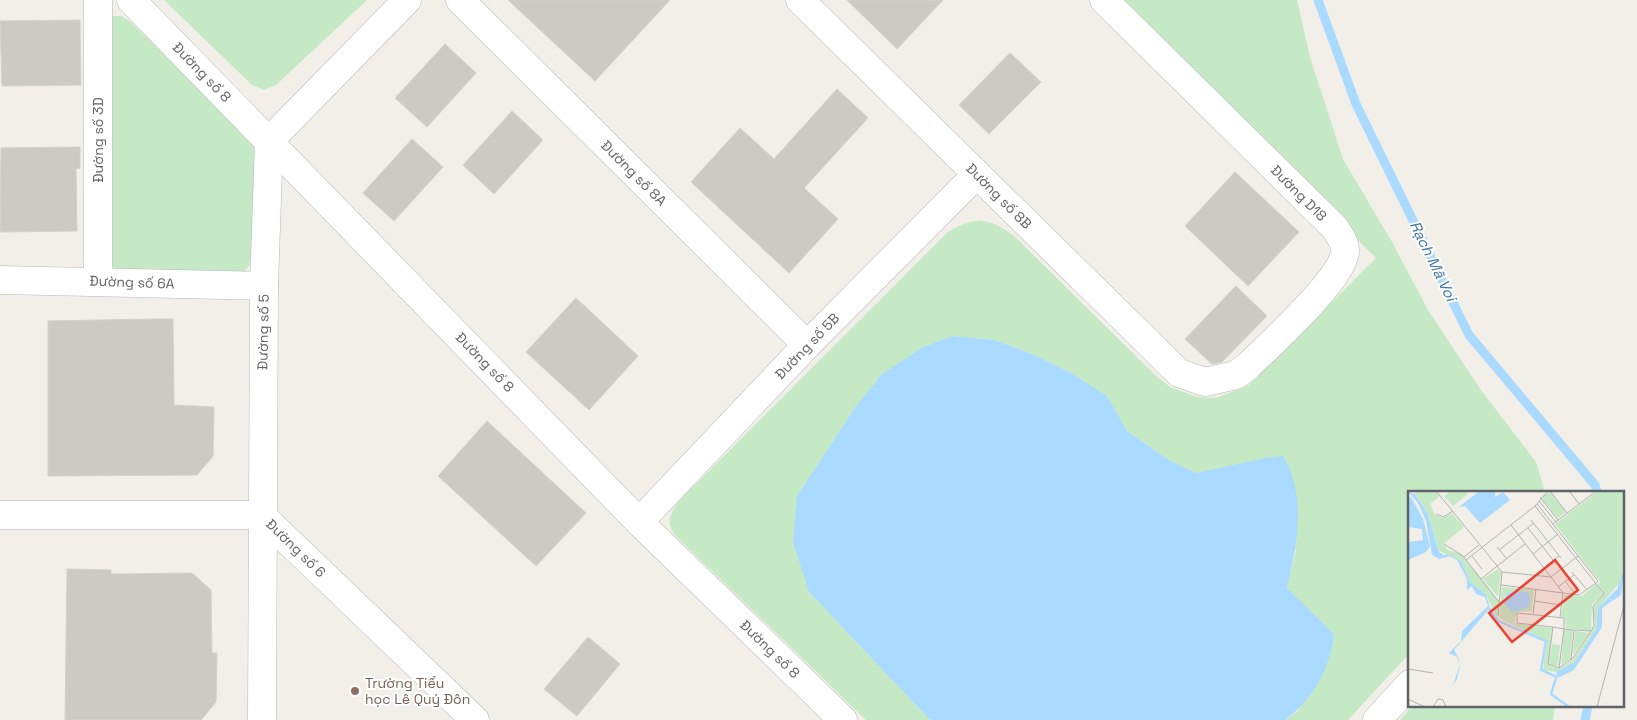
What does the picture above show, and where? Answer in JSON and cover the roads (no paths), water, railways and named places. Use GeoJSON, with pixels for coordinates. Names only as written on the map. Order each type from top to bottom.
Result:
{"type":"FeatureCollection","features":[{"type":"Feature","properties":{"kind":"street","name":"Đường số 3D"},"geometry":{"type":"LineString","coordinates":[[98,0],[98,281]]}},
{"type":"Feature","properties":{"kind":"street","name":"Đường số 8"},"geometry":{"type":"LineString","coordinates":[[131,0],[639,522],[843,720]]}},
{"type":"Feature","properties":{"kind":"street"},"geometry":{"type":"LineString","coordinates":[[269,141],[407,0]]}},
{"type":"Feature","properties":{"kind":"street","name":"Đường số 8A"},"geometry":{"type":"LineString","coordinates":[[460,0],[807,345]]}},
{"type":"Feature","properties":{"kind":"street","name":"Đường số 8B"},"geometry":{"type":"LineString","coordinates":[[800,0],[1179,373],[1205,382]]}},
{"type":"Feature","properties":{"kind":"street","name":"Đường D18"},"geometry":{"type":"LineString","coordinates":[[1104,0],[1335,228],[1343,241],[1345,252],[1336,274],[1248,366],[1236,375],[1205,382]]}},
{"type":"Feature","properties":{"kind":"street","name":"Đường số 5"},"geometry":{"type":"LineString","coordinates":[[262,720],[261,515],[264,286],[269,141]]}},
{"type":"Feature","properties":{"kind":"street","name":"Đường số 5B"},"geometry":{"type":"LineString","coordinates":[[639,522],[807,345],[977,174]]}},
{"type":"Feature","properties":{"kind":"street","name":"Đường số 6A"},"geometry":{"type":"LineString","coordinates":[[0,280],[264,286]]}},
{"type":"Feature","properties":{"kind":"street","name":"Đường số 6"},"geometry":{"type":"LineString","coordinates":[[0,515],[261,515],[475,720]]}},
{"type":"Feature","properties":{"kind":"street"},"geometry":{"type":"LineString","coordinates":[[1377,720],[1408,686]]}},
{"type":"Feature","properties":{"kind":"water"},"geometry":{"type":"Polygon","coordinates":[[[952,336],[995,340],[1037,356],[1073,374],[1107,396],[1127,431],[1169,460],[1196,473],[1283,456],[1295,487],[1298,520],[1294,555],[1287,588],[1334,634],[1329,659],[1324,671],[1312,693],[1295,712],[1285,720],[930,720],[809,592],[793,542],[797,496],[854,409],[882,374],[923,347],[952,336]]]}},
{"type":"Feature","properties":{"kind":"waterway","name":"Rạch Mã Voi"},"geometry":{"type":"LineString","coordinates":[[1318,0],[1356,104],[1469,335],[1595,485],[1597,491]]}},
{"type":"Feature","properties":{"kind":"waterway","name":"Rạch Mã Voi"},"geometry":{"type":"LineString","coordinates":[[1585,720],[1588,708]]}},
{"type":"Feature","properties":{"kind":"place","name":"Trường Tiểu học Lê Quý Đôn"},"geometry":{"type":"Point","coordinates":[355,691]}}]}
